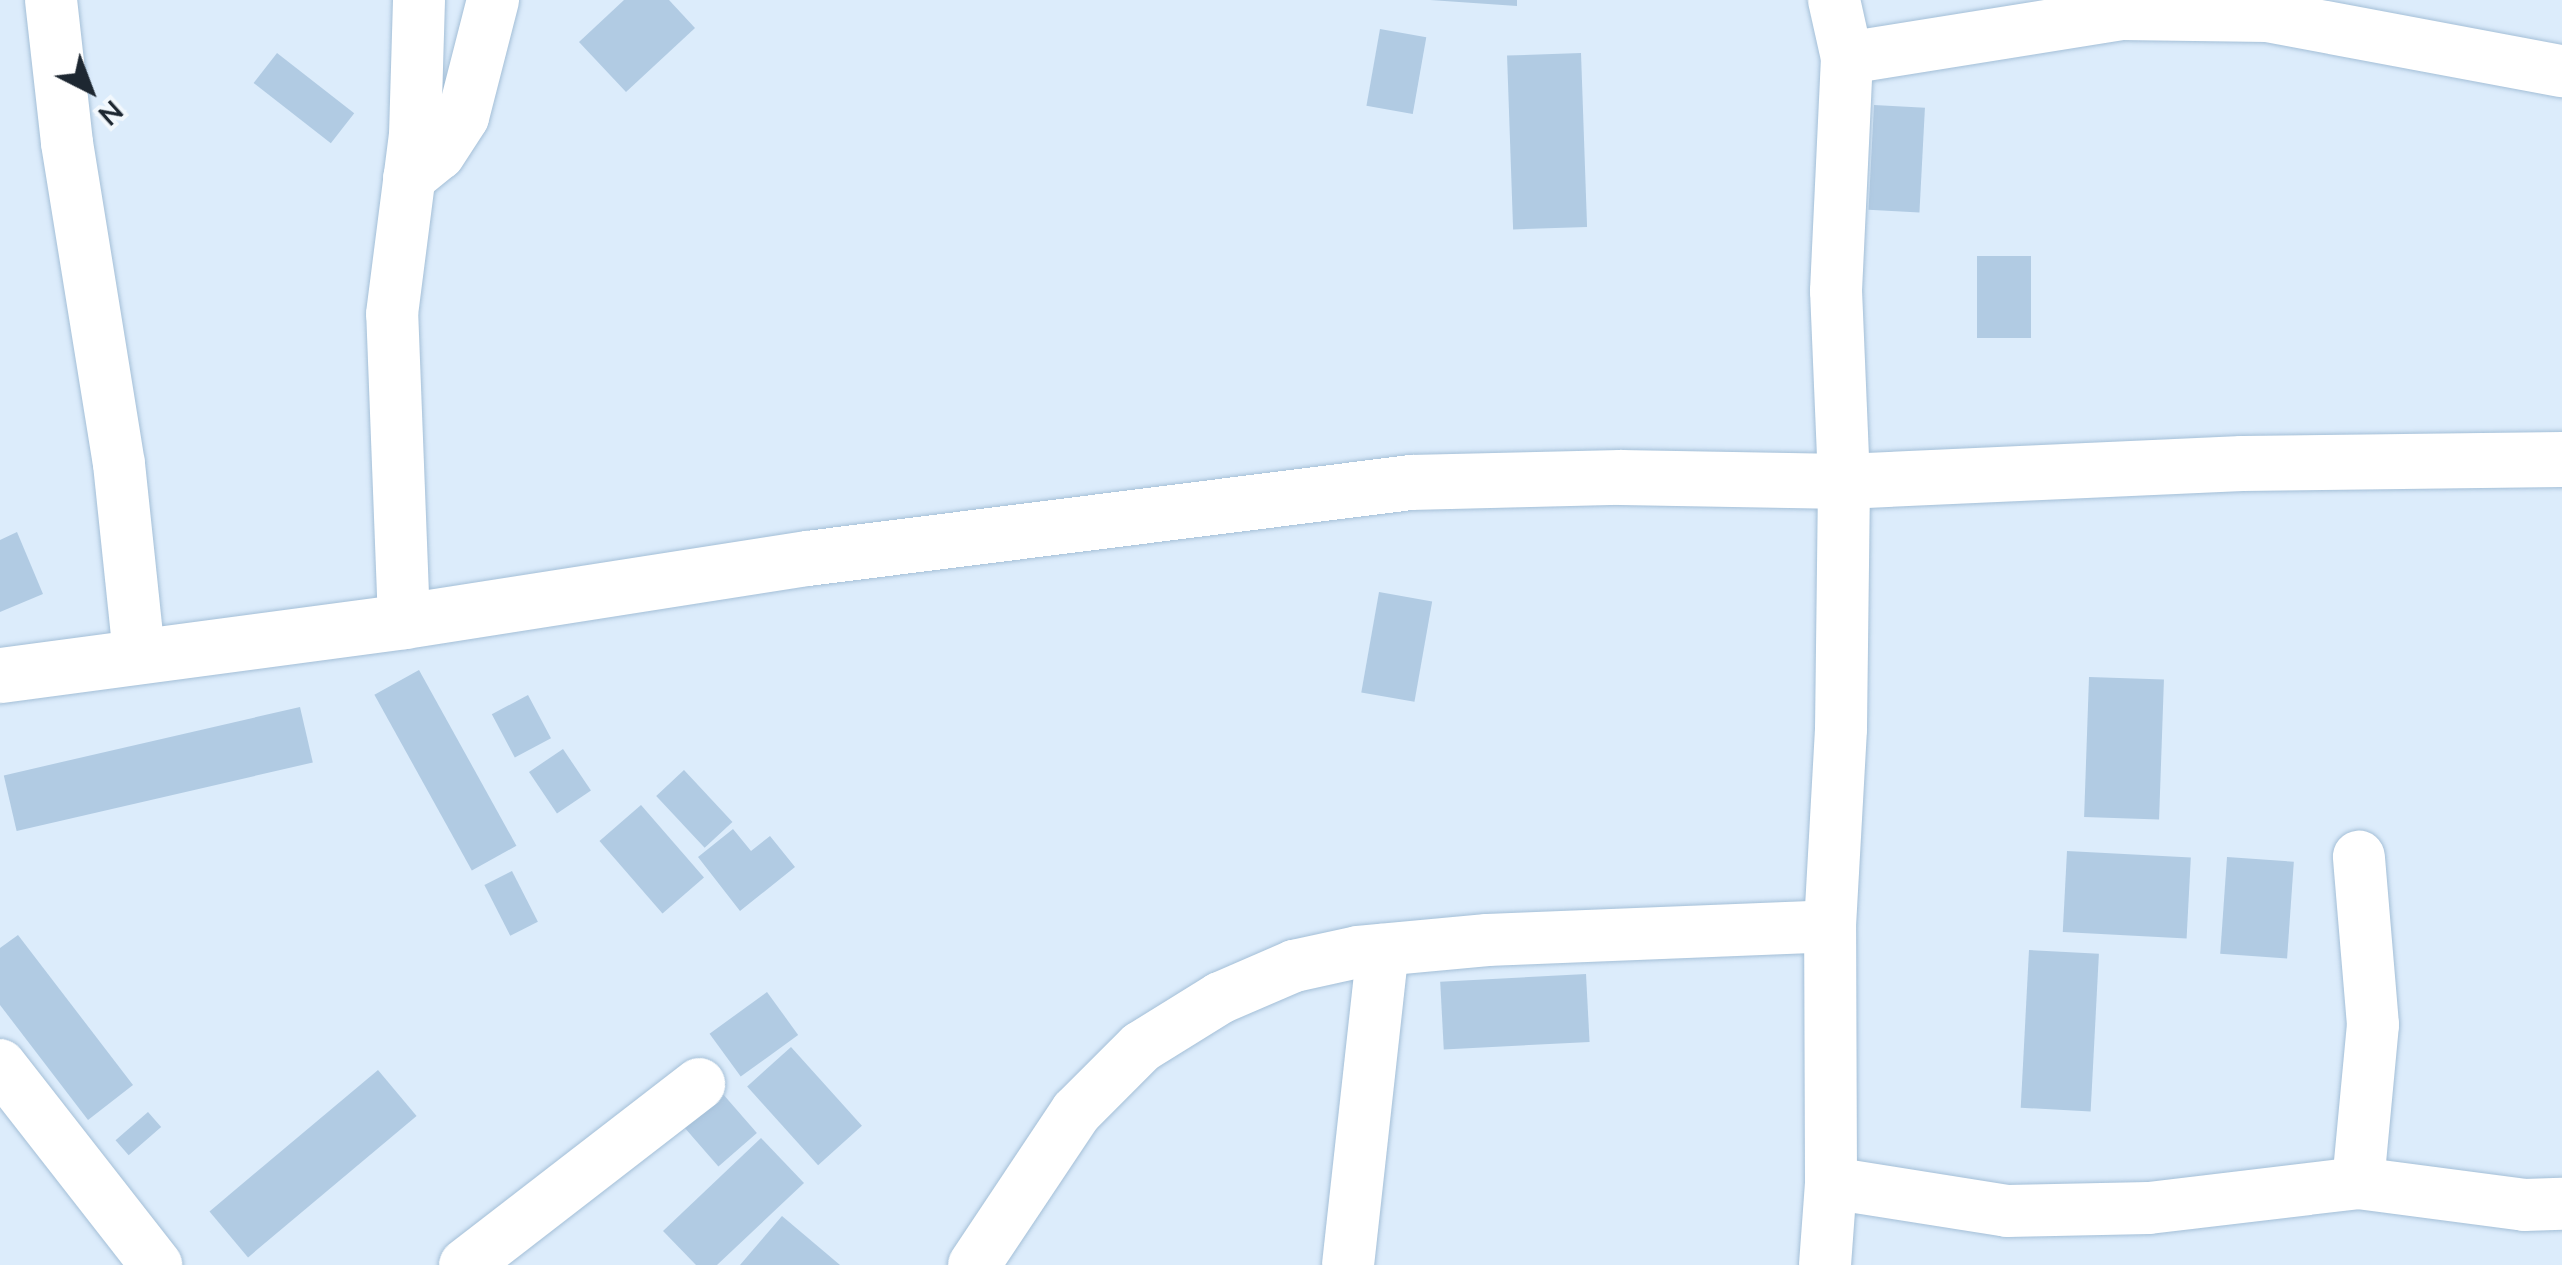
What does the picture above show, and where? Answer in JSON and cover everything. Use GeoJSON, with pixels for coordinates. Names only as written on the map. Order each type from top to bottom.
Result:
{"type":"FeatureCollection","features":[{"type":"Feature","properties":{"kind":"main road"},"geometry":{"type":"LineString","coordinates":[[0,675],[404,620],[807,558],[1410,482],[1620,478],[1844,481],[2242,463],[2562,459]]}},
{"type":"Feature","properties":{"kind":"street"},"geometry":{"type":"LineString","coordinates":[[51,0],[67,143],[119,464],[139,655]]}},
{"type":"Feature","properties":{"kind":"street"},"geometry":{"type":"LineString","coordinates":[[404,620],[392,314],[409,178],[418,0]]}},
{"type":"Feature","properties":{"kind":"street"},"geometry":{"type":"LineString","coordinates":[[409,178],[439,154],[463,117],[492,0]]}},
{"type":"Feature","properties":{"kind":"street"},"geometry":{"type":"LineString","coordinates":[[1826,1265],[1831,1183],[1830,926],[1841,729],[1844,481],[1836,291],[1847,58],[1834,0]]}},
{"type":"Feature","properties":{"kind":"street"},"geometry":{"type":"LineString","coordinates":[[1847,58],[2122,14],[2266,8],[2562,71]]}},
{"type":"Feature","properties":{"kind":"street"},"geometry":{"type":"LineString","coordinates":[[2358,1183],[2373,1025],[2359,856]]}},
{"type":"Feature","properties":{"kind":"street"},"geometry":{"type":"LineString","coordinates":[[974,1265],[1076,1112],[1141,1047],[1220,998],[1294,966],[1383,950],[1487,940],[1830,926]]}},
{"type":"Feature","properties":{"kind":"street"},"geometry":{"type":"LineString","coordinates":[[1348,1265],[1383,950]]}},
{"type":"Feature","properties":{"kind":"street"},"geometry":{"type":"LineString","coordinates":[[0,1064],[156,1265]]}},
{"type":"Feature","properties":{"kind":"street"},"geometry":{"type":"LineString","coordinates":[[466,1265],[699,1084]]}},
{"type":"Feature","properties":{"kind":"street"},"geometry":{"type":"LineString","coordinates":[[1831,1183],[2007,1210],[2149,1208],[2358,1183],[2524,1205],[2562,1204]]}},
{"type":"Feature","properties":{"kind":"building"},"geometry":{"type":"Polygon","coordinates":[[[624,0],[669,0],[695,28],[626,92],[579,42],[624,0]]]}},
{"type":"Feature","properties":{"kind":"building"},"geometry":{"type":"Polygon","coordinates":[[[1430,0],[1517,0],[1517,6],[1430,0]]]}},
{"type":"Feature","properties":{"kind":"building"},"geometry":{"type":"Polygon","coordinates":[[[1380,29],[1426,37],[1413,114],[1366,106],[1380,29]]]}},
{"type":"Feature","properties":{"kind":"building"},"geometry":{"type":"Polygon","coordinates":[[[277,53],[354,113],[331,143],[254,83],[277,53]]]}},
{"type":"Feature","properties":{"kind":"building"},"geometry":{"type":"Polygon","coordinates":[[[1581,53],[1587,227],[1513,229],[1507,56],[1581,53]]]}},
{"type":"Feature","properties":{"kind":"building"},"geometry":{"type":"Polygon","coordinates":[[[1874,105],[1925,108],[1919,213],[1869,210],[1874,105]]]}},
{"type":"Feature","properties":{"kind":"building"},"geometry":{"type":"Polygon","coordinates":[[[1977,256],[2031,256],[2031,338],[1977,338],[1977,256]]]}},
{"type":"Feature","properties":{"kind":"building"},"geometry":{"type":"Polygon","coordinates":[[[17,532],[43,594],[0,612],[0,540],[17,532]]]}},
{"type":"Feature","properties":{"kind":"building"},"geometry":{"type":"Polygon","coordinates":[[[1379,592],[1432,601],[1414,702],[1361,692],[1379,592]]]}},
{"type":"Feature","properties":{"kind":"building"},"geometry":{"type":"Polygon","coordinates":[[[419,670],[516,846],[472,871],[374,695],[419,670]]]}},
{"type":"Feature","properties":{"kind":"building"},"geometry":{"type":"Polygon","coordinates":[[[2089,677],[2164,680],[2159,820],[2084,817],[2089,677]]]}},
{"type":"Feature","properties":{"kind":"building"},"geometry":{"type":"Polygon","coordinates":[[[528,695],[551,738],[515,758],[492,714],[528,695]]]}},
{"type":"Feature","properties":{"kind":"building"},"geometry":{"type":"Polygon","coordinates":[[[300,707],[313,763],[17,831],[4,775],[300,707]]]}},
{"type":"Feature","properties":{"kind":"building"},"geometry":{"type":"Polygon","coordinates":[[[563,749],[591,790],[557,813],[529,772],[563,749]]]}},
{"type":"Feature","properties":{"kind":"building"},"geometry":{"type":"Polygon","coordinates":[[[684,770],[732,822],[705,848],[656,796],[684,770]]]}},
{"type":"Feature","properties":{"kind":"building"},"geometry":{"type":"Polygon","coordinates":[[[641,805],[704,877],[662,914],[599,841],[641,805]]]}},
{"type":"Feature","properties":{"kind":"building"},"geometry":{"type":"Polygon","coordinates":[[[733,829],[751,851],[770,836],[795,867],[740,911],[698,857],[733,829]]]}},
{"type":"Feature","properties":{"kind":"building"},"geometry":{"type":"Polygon","coordinates":[[[2067,851],[2191,857],[2187,938],[2063,932],[2067,851]]]}},
{"type":"Feature","properties":{"kind":"building"},"geometry":{"type":"Polygon","coordinates":[[[2227,857],[2294,862],[2287,958],[2220,954],[2227,857]]]}},
{"type":"Feature","properties":{"kind":"building"},"geometry":{"type":"Polygon","coordinates":[[[512,871],[538,922],[510,936],[484,885],[512,871]]]}},
{"type":"Feature","properties":{"kind":"building"},"geometry":{"type":"Polygon","coordinates":[[[18,935],[133,1085],[88,1120],[0,1005],[0,948],[18,935]]]}},
{"type":"Feature","properties":{"kind":"building"},"geometry":{"type":"Polygon","coordinates":[[[2029,950],[2099,954],[2091,1111],[2021,1108],[2029,950]]]}},
{"type":"Feature","properties":{"kind":"building"},"geometry":{"type":"Polygon","coordinates":[[[1586,974],[1590,1042],[1444,1050],[1440,982],[1586,974]]]}},
{"type":"Feature","properties":{"kind":"building"},"geometry":{"type":"Polygon","coordinates":[[[767,992],[798,1035],[741,1077],[710,1034],[767,992]]]}},
{"type":"Feature","properties":{"kind":"building"},"geometry":{"type":"Polygon","coordinates":[[[791,1047],[862,1126],[818,1165],[747,1086],[791,1047]]]}},
{"type":"Feature","properties":{"kind":"building"},"geometry":{"type":"Polygon","coordinates":[[[378,1070],[417,1116],[248,1257],[209,1211],[378,1070]]]}},
{"type":"Feature","properties":{"kind":"building"},"geometry":{"type":"Polygon","coordinates":[[[709,1078],[757,1133],[718,1167],[671,1111],[709,1078]]]}},
{"type":"Feature","properties":{"kind":"building"},"geometry":{"type":"Polygon","coordinates":[[[148,1112],[161,1127],[129,1155],[116,1140],[148,1112]]]}},
{"type":"Feature","properties":{"kind":"building"},"geometry":{"type":"Polygon","coordinates":[[[761,1138],[804,1183],[717,1265],[696,1265],[663,1231],[761,1138]]]}},
{"type":"Feature","properties":{"kind":"building"},"geometry":{"type":"Polygon","coordinates":[[[782,1216],[840,1265],[740,1265],[782,1216]]]}}]}
